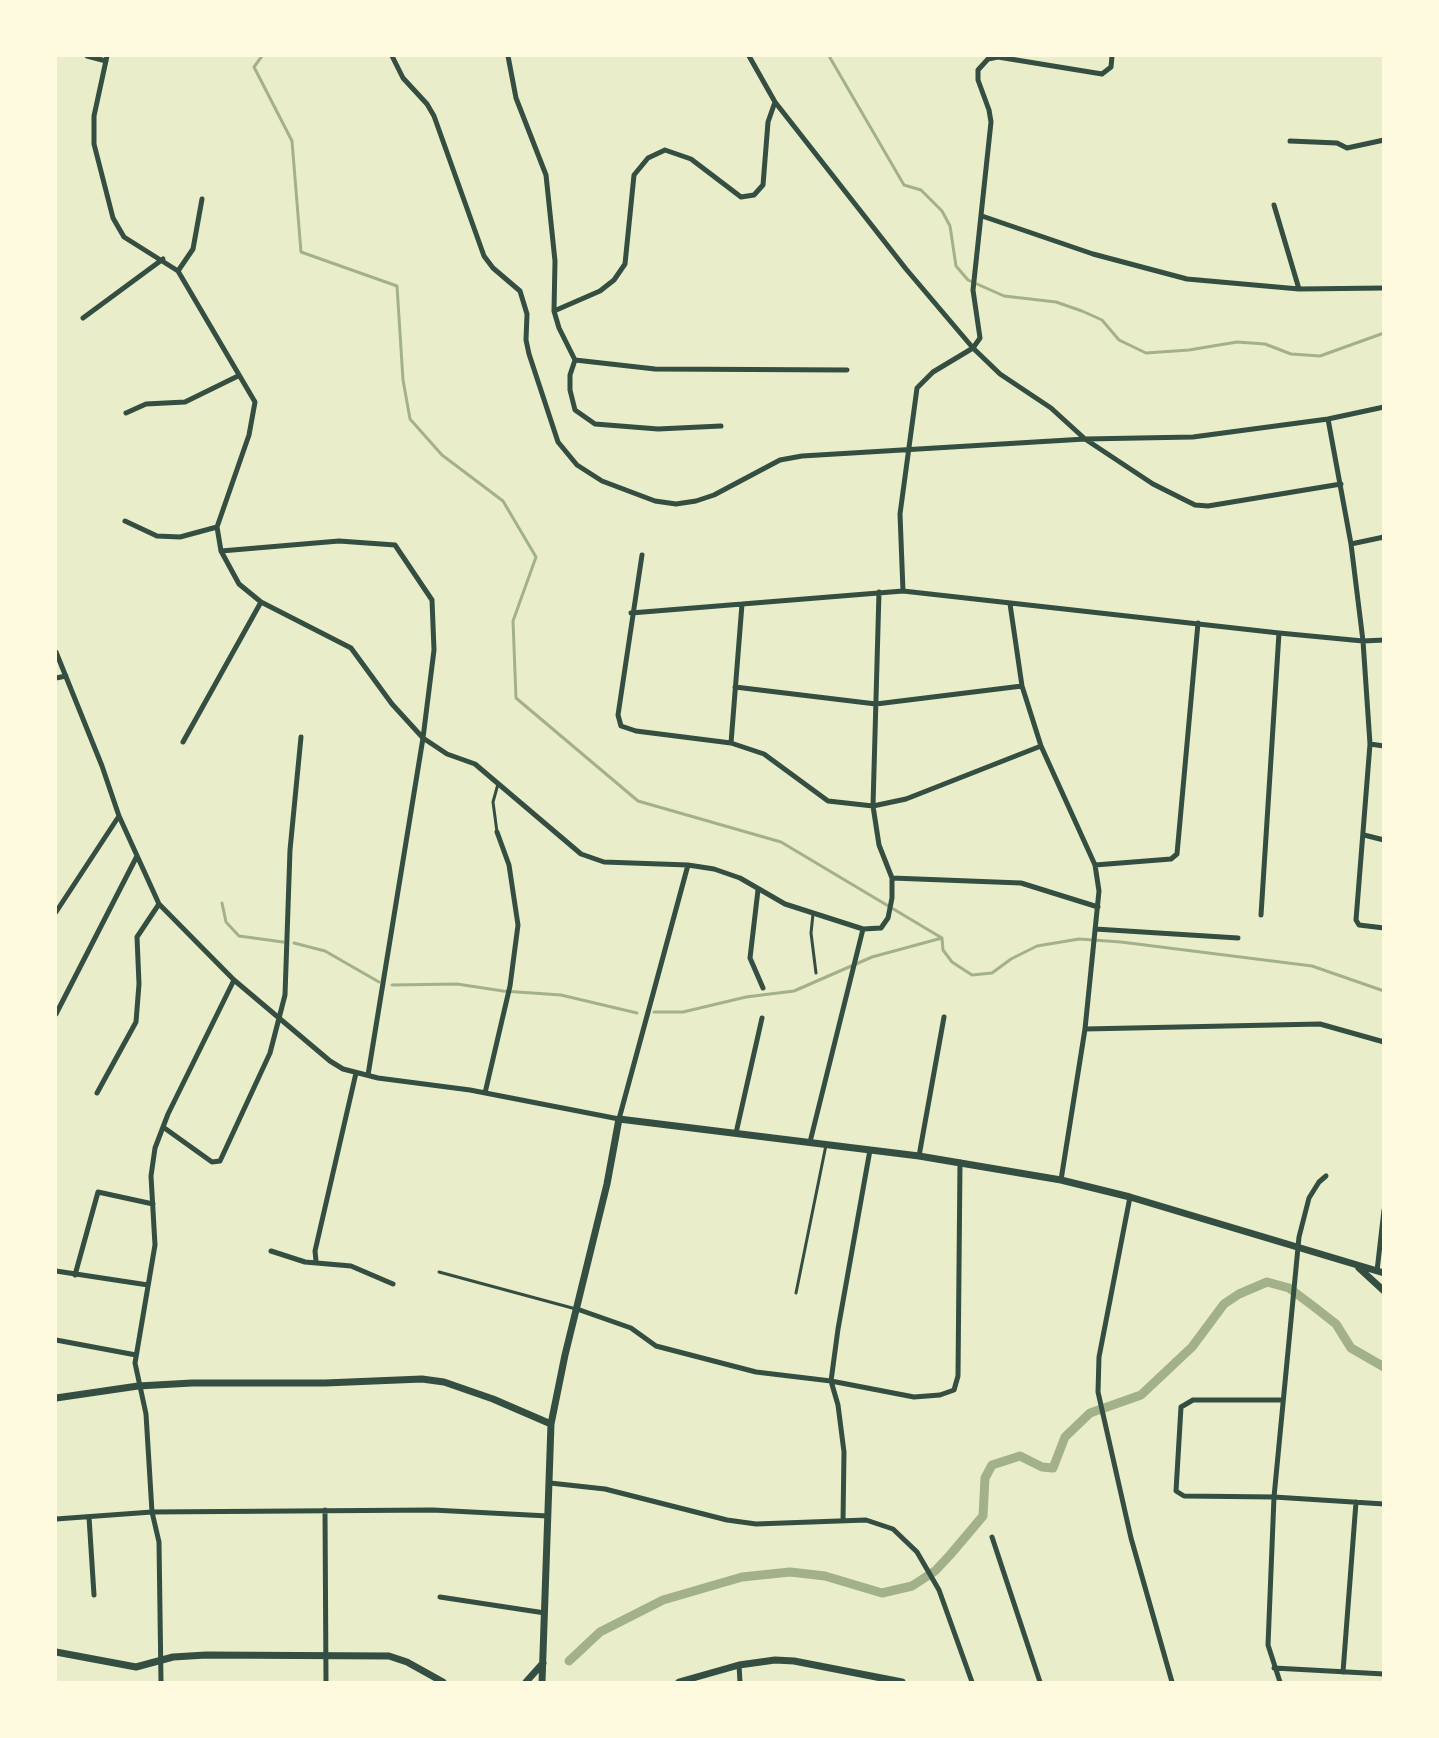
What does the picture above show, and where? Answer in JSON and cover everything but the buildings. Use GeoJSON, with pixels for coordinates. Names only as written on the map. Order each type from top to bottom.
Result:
{"type":"FeatureCollection","features":[{"type":"Feature","properties":{"kind":"street"},"geometry":{"type":"LineString","coordinates":[[87,56],[106,58],[94,116],[94,144],[113,218],[124,237],[163,259],[178,271],[255,402],[249,435],[217,527],[221,551],[239,584],[261,602],[351,648],[392,704],[423,738],[447,754],[475,764],[499,782],[581,854],[604,862],[688,865],[723,872],[740,878],[785,904],[863,929],[881,928],[888,918],[892,878],[879,845],[873,806],[879,592]]}},
{"type":"Feature","properties":{"kind":"street"},"geometry":{"type":"LineString","coordinates":[[392,56],[402,78],[421,96],[434,116],[484,256],[493,268],[520,291],[527,314],[526,340],[529,354],[553,429],[565,454],[577,465],[602,481],[655,501],[676,504],[714,495],[780,460],[802,456],[1085,439],[1193,437],[1328,419],[1383,407]]}},
{"type":"Feature","properties":{"kind":"street"},"geometry":{"type":"LineString","coordinates":[[508,56],[516,98],[546,175],[555,261],[554,311],[559,328],[575,360],[570,375],[570,390],[575,410],[595,424],[658,429],[721,426]]}},
{"type":"Feature","properties":{"kind":"street"},"geometry":{"type":"LineString","coordinates":[[749,56],[776,102],[906,269],[973,348],[1000,374],[1052,408],[1085,439],[1153,484],[1195,505],[1208,506],[1341,484]]}},
{"type":"Feature","properties":{"kind":"street"},"geometry":{"type":"LineString","coordinates":[[903,591],[900,514],[915,398],[920,382],[973,348],[980,333],[974,292],[991,122],[978,80],[978,70],[988,59],[1009,58],[1102,74],[1111,68],[1112,56]]}},
{"type":"Feature","properties":{"kind":"street"},"geometry":{"type":"LineString","coordinates":[[554,311],[600,291],[614,280],[625,264],[634,174],[648,158],[665,150],[691,159],[741,197],[754,195],[764,184],[768,122],[776,102]]}},
{"type":"Feature","properties":{"kind":"street"},"geometry":{"type":"LineString","coordinates":[[1290,141],[1320,145],[1332,143],[1347,148],[1383,141]]}},
{"type":"Feature","properties":{"kind":"street"},"geometry":{"type":"LineString","coordinates":[[178,271],[193,249],[202,200]]}},
{"type":"Feature","properties":{"kind":"street"},"geometry":{"type":"LineString","coordinates":[[1274,205],[1299,289]]}},
{"type":"Feature","properties":{"kind":"street"},"geometry":{"type":"LineString","coordinates":[[982,216],[1093,254],[1187,279],[1299,289],[1383,288]]}},
{"type":"Feature","properties":{"kind":"street"},"geometry":{"type":"LineString","coordinates":[[83,318],[163,259]]}},
{"type":"Feature","properties":{"kind":"street"},"geometry":{"type":"LineString","coordinates":[[575,360],[656,369],[847,370]]}},
{"type":"Feature","properties":{"kind":"street"},"geometry":{"type":"LineString","coordinates":[[126,413],[146,404],[185,402],[238,376]]}},
{"type":"Feature","properties":{"kind":"street"},"geometry":{"type":"LineString","coordinates":[[1328,419],[1351,544],[1363,641],[1370,744],[1357,923],[1383,928]]}},
{"type":"Feature","properties":{"kind":"street"},"geometry":{"type":"LineString","coordinates":[[125,521],[157,536],[180,537],[217,527]]}},
{"type":"Feature","properties":{"kind":"street"},"geometry":{"type":"LineString","coordinates":[[1351,544],[1383,537]]}},
{"type":"Feature","properties":{"kind":"street"},"geometry":{"type":"LineString","coordinates":[[221,551],[339,541],[394,545],[432,600],[434,650],[423,738],[368,1076]]}},
{"type":"Feature","properties":{"kind":"street"},"geometry":{"type":"LineString","coordinates":[[642,555],[631,613],[618,715],[621,726],[636,731],[731,743],[764,754],[828,801],[873,806],[906,799],[1041,746]]}},
{"type":"Feature","properties":{"kind":"street"},"geometry":{"type":"LineString","coordinates":[[631,613],[903,591],[1279,633],[1363,641],[1383,640]]}},
{"type":"Feature","properties":{"kind":"street"},"geometry":{"type":"LineString","coordinates":[[183,742],[261,602]]}},
{"type":"Feature","properties":{"kind":"street"},"geometry":{"type":"LineString","coordinates":[[731,743],[742,604]]}},
{"type":"Feature","properties":{"kind":"street"},"geometry":{"type":"LineString","coordinates":[[1010,604],[1022,686],[1041,746],[1095,865],[1098,907],[1085,1029],[1061,1180]]}},
{"type":"Feature","properties":{"kind":"street"},"geometry":{"type":"LineString","coordinates":[[1095,865],[1171,859],[1177,854],[1198,623]]}},
{"type":"Feature","properties":{"kind":"street"},"geometry":{"type":"LineString","coordinates":[[1261,915],[1279,633]]}},
{"type":"Feature","properties":{"kind":"street"},"geometry":{"type":"LineString","coordinates":[[56,652],[102,766],[119,816],[159,904],[234,980],[330,1061],[368,1076],[485,1093],[619,1119],[919,1156],[1061,1180],[1130,1197],[1297,1249],[1380,1272]]}},
{"type":"Feature","properties":{"kind":"street"},"geometry":{"type":"LineString","coordinates":[[56,678],[66,676]]}},
{"type":"Feature","properties":{"kind":"street"},"geometry":{"type":"LineString","coordinates":[[735,687],[876,704],[1022,686]]}},
{"type":"Feature","properties":{"kind":"street"},"geometry":{"type":"LineString","coordinates":[[163,1127],[212,1162],[220,1161],[270,1053],[281,1019],[285,995],[290,850],[302,737]]}},
{"type":"Feature","properties":{"kind":"street"},"geometry":{"type":"LineString","coordinates":[[1370,744],[1383,746]]}},
{"type":"Feature","properties":{"kind":"street"},"geometry":{"type":"LineString","coordinates":[[56,912],[119,816]]}},
{"type":"Feature","properties":{"kind":"street"},"geometry":{"type":"LineString","coordinates":[[485,1093],[510,986],[516,948],[516,903],[509,865],[497,832]]}},
{"type":"Feature","properties":{"kind":"street"},"geometry":{"type":"LineString","coordinates":[[1364,836],[1383,840]]}},
{"type":"Feature","properties":{"kind":"street"},"geometry":{"type":"LineString","coordinates":[[56,1014],[137,856]]}},
{"type":"Feature","properties":{"kind":"street"},"geometry":{"type":"LineString","coordinates":[[542,1683],[551,1424],[607,1184],[619,1119],[688,865]]}},
{"type":"Feature","properties":{"kind":"street"},"geometry":{"type":"LineString","coordinates":[[892,878],[1021,883],[1098,907]]}},
{"type":"Feature","properties":{"kind":"street"},"geometry":{"type":"LineString","coordinates":[[758,890],[750,958],[763,988]]}},
{"type":"Feature","properties":{"kind":"street"},"geometry":{"type":"LineString","coordinates":[[97,1093],[136,1022],[139,984],[136,938],[159,904]]}},
{"type":"Feature","properties":{"kind":"street"},"geometry":{"type":"LineString","coordinates":[[810,1142],[863,929]]}},
{"type":"Feature","properties":{"kind":"street"},"geometry":{"type":"LineString","coordinates":[[1095,932],[1238,938]]}},
{"type":"Feature","properties":{"kind":"street"},"geometry":{"type":"LineString","coordinates":[[161,1683],[158,1659],[159,1542],[152,1512],[146,1414],[138,1386],[136,1355],[155,1245],[151,1176],[153,1155],[163,1127],[234,980]]}},
{"type":"Feature","properties":{"kind":"street"},"geometry":{"type":"LineString","coordinates":[[919,1156],[944,1017]]}},
{"type":"Feature","properties":{"kind":"street"},"geometry":{"type":"LineString","coordinates":[[736,1133],[762,1018]]}},
{"type":"Feature","properties":{"kind":"street"},"geometry":{"type":"LineString","coordinates":[[1085,1029],[1320,1024],[1383,1042]]}},
{"type":"Feature","properties":{"kind":"street"},"geometry":{"type":"LineString","coordinates":[[316,1261],[315,1251],[356,1073]]}},
{"type":"Feature","properties":{"kind":"street"},"geometry":{"type":"LineString","coordinates":[[843,1521],[844,1452],[840,1420],[831,1381],[870,1150]]}},
{"type":"Feature","properties":{"kind":"street"},"geometry":{"type":"LineString","coordinates":[[577,1309],[631,1328],[656,1346],[756,1372],[831,1381],[915,1397],[940,1395],[954,1390],[958,1376],[960,1162]]}},
{"type":"Feature","properties":{"kind":"street"},"geometry":{"type":"LineString","coordinates":[[1280,1683],[1268,1645],[1274,1497],[1297,1249],[1304,1211],[1314,1188],[1326,1176]]}},
{"type":"Feature","properties":{"kind":"street"},"geometry":{"type":"LineString","coordinates":[[75,1275],[98,1192],[153,1204]]}},
{"type":"Feature","properties":{"kind":"street"},"geometry":{"type":"LineString","coordinates":[[1130,1197],[1099,1357],[1098,1392],[1131,1538],[1172,1683]]}},
{"type":"Feature","properties":{"kind":"street"},"geometry":{"type":"LineString","coordinates":[[1376,1284],[1380,1272],[1383,1210]]}},
{"type":"Feature","properties":{"kind":"street"},"geometry":{"type":"LineString","coordinates":[[271,1251],[305,1262],[316,1261],[351,1266],[393,1284]]}},
{"type":"Feature","properties":{"kind":"street"},"geometry":{"type":"LineString","coordinates":[[1357,1267],[1383,1291]]}},
{"type":"Feature","properties":{"kind":"street"},"geometry":{"type":"LineString","coordinates":[[56,1270],[75,1275],[148,1285]]}},
{"type":"Feature","properties":{"kind":"street"},"geometry":{"type":"LineString","coordinates":[[56,1340],[136,1355]]}},
{"type":"Feature","properties":{"kind":"street"},"geometry":{"type":"LineString","coordinates":[[56,1398],[138,1386],[422,1379],[444,1382],[493,1399],[551,1424]]}},
{"type":"Feature","properties":{"kind":"street"},"geometry":{"type":"LineString","coordinates":[[1283,1400],[1193,1400],[1181,1407],[1176,1491],[1184,1496],[1274,1497],[1383,1504]]}},
{"type":"Feature","properties":{"kind":"street"},"geometry":{"type":"LineString","coordinates":[[550,1484],[605,1489],[727,1520],[756,1524],[866,1520],[886,1526],[905,1538],[917,1552],[939,1590],[972,1683]]}},
{"type":"Feature","properties":{"kind":"street"},"geometry":{"type":"LineString","coordinates":[[1343,1672],[1356,1502]]}},
{"type":"Feature","properties":{"kind":"street"},"geometry":{"type":"LineString","coordinates":[[325,1510],[326,1683]]}},
{"type":"Feature","properties":{"kind":"street"},"geometry":{"type":"LineString","coordinates":[[56,1519],[152,1512],[325,1510],[433,1510],[548,1516]]}},
{"type":"Feature","properties":{"kind":"street"},"geometry":{"type":"LineString","coordinates":[[89,1517],[94,1595]]}},
{"type":"Feature","properties":{"kind":"street"},"geometry":{"type":"LineString","coordinates":[[992,1537],[1040,1683]]}},
{"type":"Feature","properties":{"kind":"street"},"geometry":{"type":"LineString","coordinates":[[440,1597],[545,1613]]}},
{"type":"Feature","properties":{"kind":"street"},"geometry":{"type":"LineString","coordinates":[[56,1652],[136,1666],[148,1665],[158,1659],[206,1655],[389,1656],[407,1662],[444,1683]]}},
{"type":"Feature","properties":{"kind":"street"},"geometry":{"type":"LineString","coordinates":[[679,1683],[739,1665],[775,1660],[794,1661],[902,1683]]}},
{"type":"Feature","properties":{"kind":"street"},"geometry":{"type":"LineString","coordinates":[[526,1683],[543,1663]]}},
{"type":"Feature","properties":{"kind":"street"},"geometry":{"type":"LineString","coordinates":[[739,1665],[740,1683]]}},
{"type":"Feature","properties":{"kind":"street"},"geometry":{"type":"LineString","coordinates":[[1274,1668],[1383,1674]]}},
{"type":"Feature","properties":{"kind":"lane"},"geometry":{"type":"LineString","coordinates":[[497,832],[494,802],[499,782]]}},
{"type":"Feature","properties":{"kind":"lane"},"geometry":{"type":"LineString","coordinates":[[813,912],[810,933],[816,973]]}},
{"type":"Feature","properties":{"kind":"lane"},"geometry":{"type":"LineString","coordinates":[[796,1293],[826,1145]]}},
{"type":"Feature","properties":{"kind":"lane"},"geometry":{"type":"LineString","coordinates":[[439,1272],[577,1309]]}},
{"type":"Feature","properties":{"kind":"waterway"},"geometry":{"type":"LineString","coordinates":[[262,56],[254,67],[292,141],[301,252],[397,286],[403,380],[410,419],[442,455],[503,501],[536,557],[513,621],[516,698],[638,801],[781,842],[942,938]]}},
{"type":"Feature","properties":{"kind":"waterway"},"geometry":{"type":"LineString","coordinates":[[829,56],[904,185],[921,190],[942,211],[950,226],[956,266],[968,280],[1004,296],[1056,302],[1082,311],[1102,320],[1119,340],[1146,353],[1189,350],[1237,342],[1265,344],[1291,354],[1320,356],[1384,333]]}},
{"type":"Feature","properties":{"kind":"waterway"},"geometry":{"type":"LineString","coordinates":[[222,903],[226,922],[239,936],[283,942]]}},
{"type":"Feature","properties":{"kind":"waterway"},"geometry":{"type":"LineString","coordinates":[[942,938],[943,950],[952,962],[972,975],[992,973],[1011,959],[1037,946],[1079,939],[1121,942],[1312,966],[1384,991]]}},
{"type":"Feature","properties":{"kind":"waterway"},"geometry":{"type":"LineString","coordinates":[[654,1012],[683,1012],[746,997],[794,991],[872,957],[942,938]]}},
{"type":"Feature","properties":{"kind":"waterway"},"geometry":{"type":"LineString","coordinates":[[294,943],[325,951],[379,982]]}},
{"type":"Feature","properties":{"kind":"waterway"},"geometry":{"type":"LineString","coordinates":[[392,985],[457,984],[503,991],[561,995],[637,1013]]}},
{"type":"Feature","properties":{"kind":"waterway"},"geometry":{"type":"LineString","coordinates":[[569,1661],[600,1632],[663,1600],[742,1577],[790,1572],[825,1576],[882,1593],[912,1586],[935,1571],[983,1516],[985,1478],[992,1465],[1020,1456],[1042,1467],[1053,1468],[1065,1437],[1090,1413],[1141,1395],[1192,1347],[1224,1304],[1239,1294],[1267,1282],[1289,1288],[1336,1324],[1351,1348],[1384,1367]]}}]}
